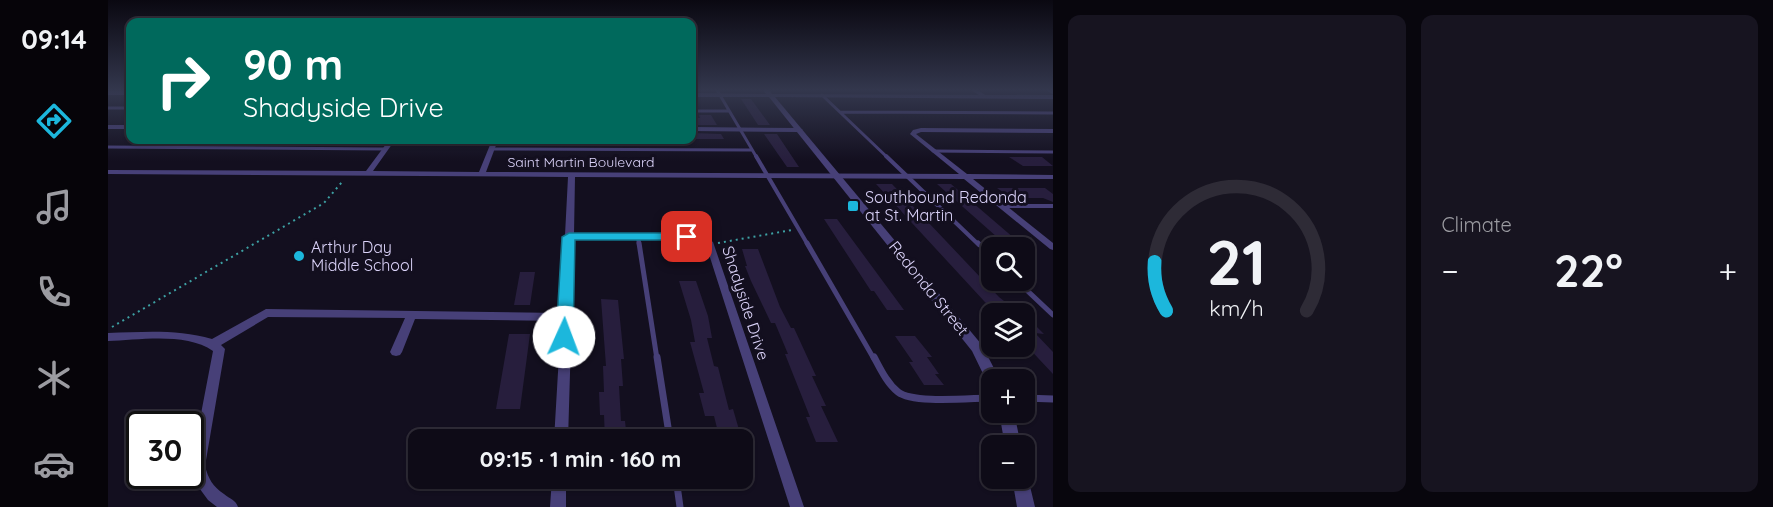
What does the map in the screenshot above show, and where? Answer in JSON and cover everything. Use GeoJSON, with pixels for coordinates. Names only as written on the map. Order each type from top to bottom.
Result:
{"type":"FeatureCollection","features":[{"type":"Feature","properties":{"kind":"street","name":"Redonda Street"},"geometry":{"type":"LineString","coordinates":[[786,114],[977,348],[988,369]]}},
{"type":"Feature","properties":{"kind":"street"},"geometry":{"type":"LineString","coordinates":[[108,127],[126,127]]}},
{"type":"Feature","properties":{"kind":"street"},"geometry":{"type":"LineString","coordinates":[[696,129],[800,130]]}},
{"type":"Feature","properties":{"kind":"street"},"geometry":{"type":"LineString","coordinates":[[1053,131],[915,132],[913,134],[1053,247]]}},
{"type":"Feature","properties":{"kind":"street"},"geometry":{"type":"LineString","coordinates":[[368,173],[389,144]]}},
{"type":"Feature","properties":{"kind":"street"},"geometry":{"type":"LineString","coordinates":[[482,174],[493,144]]}},
{"type":"Feature","properties":{"kind":"street","name":"Saint Martin Boulevard"},"geometry":{"type":"LineString","coordinates":[[108,172],[1053,177]]}},
{"type":"Feature","properties":{"kind":"street"},"geometry":{"type":"LineString","coordinates":[[561,429],[572,174]]}},
{"type":"Feature","properties":{"kind":"street","name":"Shadyside Drive"},"geometry":{"type":"LineString","coordinates":[[569,237],[694,237],[701,238],[710,244],[797,507]]}},
{"type":"Feature","properties":{"kind":"street"},"geometry":{"type":"LineString","coordinates":[[213,344],[266,313],[565,317]]}},
{"type":"Feature","properties":{"kind":"street"},"geometry":{"type":"LineString","coordinates":[[396,352],[412,314]]}},
{"type":"Feature","properties":{"kind":"street"},"geometry":{"type":"LineString","coordinates":[[108,337],[196,338],[213,344],[219,349],[198,466],[202,483],[207,490],[212,496],[231,507]]}},
{"type":"Feature","properties":{"kind":"street"},"geometry":{"type":"LineString","coordinates":[[558,507],[559,489]]}},
{"type":"Feature","properties":{"kind":"street"},"geometry":{"type":"LineString","coordinates":[[1022,489],[1026,507]]}},
{"type":"Feature","properties":{"kind":"lane"},"geometry":{"type":"LineString","coordinates":[[731,114],[888,382],[900,394],[914,398],[981,398]]}},
{"type":"Feature","properties":{"kind":"lane"},"geometry":{"type":"LineString","coordinates":[[842,114],[981,247]]}},
{"type":"Feature","properties":{"kind":"lane"},"geometry":{"type":"LineString","coordinates":[[108,147],[385,149]]}},
{"type":"Feature","properties":{"kind":"lane"},"geometry":{"type":"LineString","coordinates":[[491,149],[752,150]]}},
{"type":"Feature","properties":{"kind":"lane"},"geometry":{"type":"LineString","coordinates":[[933,151],[1053,152]]}},
{"type":"Feature","properties":{"kind":"lane"},"geometry":{"type":"LineString","coordinates":[[1002,206],[1053,206]]}},
{"type":"Feature","properties":{"kind":"lane"},"geometry":{"type":"LineString","coordinates":[[638,236],[668,429]]}},
{"type":"Feature","properties":{"kind":"lane"},"geometry":{"type":"LineString","coordinates":[[1028,291],[1053,315]]}},
{"type":"Feature","properties":{"kind":"lane"},"geometry":{"type":"LineString","coordinates":[[1035,398],[1053,399]]}},
{"type":"Feature","properties":{"kind":"lane"},"geometry":{"type":"LineString","coordinates":[[678,489],[680,507]]}},
{"type":"Feature","properties":{"kind":"path"},"geometry":{"type":"LineString","coordinates":[[116,323],[324,204],[349,173]]}},
{"type":"Feature","properties":{"kind":"path"},"geometry":{"type":"LineString","coordinates":[[710,244],[799,229]]}},
{"type":"Feature","properties":{"kind":"building"},"geometry":{"type":"Polygon","coordinates":[[[751,114],[762,114],[770,125],[758,125],[751,114]]]}},
{"type":"Feature","properties":{"kind":"building"},"geometry":{"type":"Polygon","coordinates":[[[699,115],[711,115],[717,125],[696,125],[696,118],[700,118],[699,115]]]}},
{"type":"Feature","properties":{"kind":"building"},"geometry":{"type":"Polygon","coordinates":[[[696,133],[721,134],[724,139],[696,139],[696,133]]]}},
{"type":"Feature","properties":{"kind":"building"},"geometry":{"type":"Polygon","coordinates":[[[764,134],[777,134],[799,167],[787,167],[764,134]]]}},
{"type":"Feature","properties":{"kind":"building"},"geometry":{"type":"Polygon","coordinates":[[[1009,157],[1042,157],[1053,166],[1023,166],[1009,157]]]}},
{"type":"Feature","properties":{"kind":"building"},"geometry":{"type":"Polygon","coordinates":[[[876,184],[892,184],[981,278],[981,291],[993,291],[1006,303],[986,303],[876,184]]]}},
{"type":"Feature","properties":{"kind":"building"},"geometry":{"type":"Polygon","coordinates":[[[937,184],[951,184],[1013,237],[997,237],[937,184]]]}},
{"type":"Feature","properties":{"kind":"building"},"geometry":{"type":"Polygon","coordinates":[[[997,188],[1045,188],[1053,194],[1053,202],[1043,198],[1011,198],[997,188]]]}},
{"type":"Feature","properties":{"kind":"building"},"geometry":{"type":"Polygon","coordinates":[[[824,219],[837,219],[904,310],[887,310],[874,291],[871,291],[824,219]]]}},
{"type":"Feature","properties":{"kind":"building"},"geometry":{"type":"Polygon","coordinates":[[[742,249],[758,249],[780,307],[791,328],[794,328],[816,376],[812,376],[826,406],[821,406],[838,442],[816,442],[806,417],[810,417],[785,354],[788,354],[775,323],[771,323],[751,281],[742,249]]]}},
{"type":"Feature","properties":{"kind":"building"},"geometry":{"type":"Polygon","coordinates":[[[520,272],[535,272],[530,305],[514,305],[520,272]]]}},
{"type":"Feature","properties":{"kind":"building"},"geometry":{"type":"Polygon","coordinates":[[[679,281],[696,281],[708,316],[712,338],[707,338],[714,366],[718,367],[729,410],[733,409],[739,429],[717,429],[714,416],[705,416],[699,393],[704,393],[690,342],[695,342],[679,281]]]}},
{"type":"Feature","properties":{"kind":"building"},"geometry":{"type":"Polygon","coordinates":[[[601,299],[618,300],[624,359],[621,359],[623,386],[619,386],[621,421],[625,421],[626,429],[605,429],[604,415],[600,415],[599,392],[604,392],[603,366],[606,366],[601,299]]]}},
{"type":"Feature","properties":{"kind":"building"},"geometry":{"type":"Polygon","coordinates":[[[1035,325],[1044,334],[1035,333],[1035,325]]]}},
{"type":"Feature","properties":{"kind":"building"},"geometry":{"type":"Polygon","coordinates":[[[1035,333],[1053,352],[1053,374],[1035,355],[1035,333]]]}},
{"type":"Feature","properties":{"kind":"building"},"geometry":{"type":"Polygon","coordinates":[[[509,334],[530,334],[520,409],[496,409],[509,334]]]}},
{"type":"Feature","properties":{"kind":"building"},"geometry":{"type":"Polygon","coordinates":[[[895,336],[915,336],[932,357],[927,357],[939,374],[935,374],[944,385],[924,385],[909,362],[913,362],[895,336]]]}},
{"type":"Feature","properties":{"kind":"place","name":"Southbound Redonda at St. Martin"},"geometry":{"type":"Point","coordinates":[853,206]}},
{"type":"Feature","properties":{"kind":"place","name":"Arthur Day Middle School"},"geometry":{"type":"Point","coordinates":[299,256]}},
{"type":"Feature","properties":{"kind":"route"},"geometry":{"type":"LineString","coordinates":[[564,337],[569,237],[687,237]]}}]}
